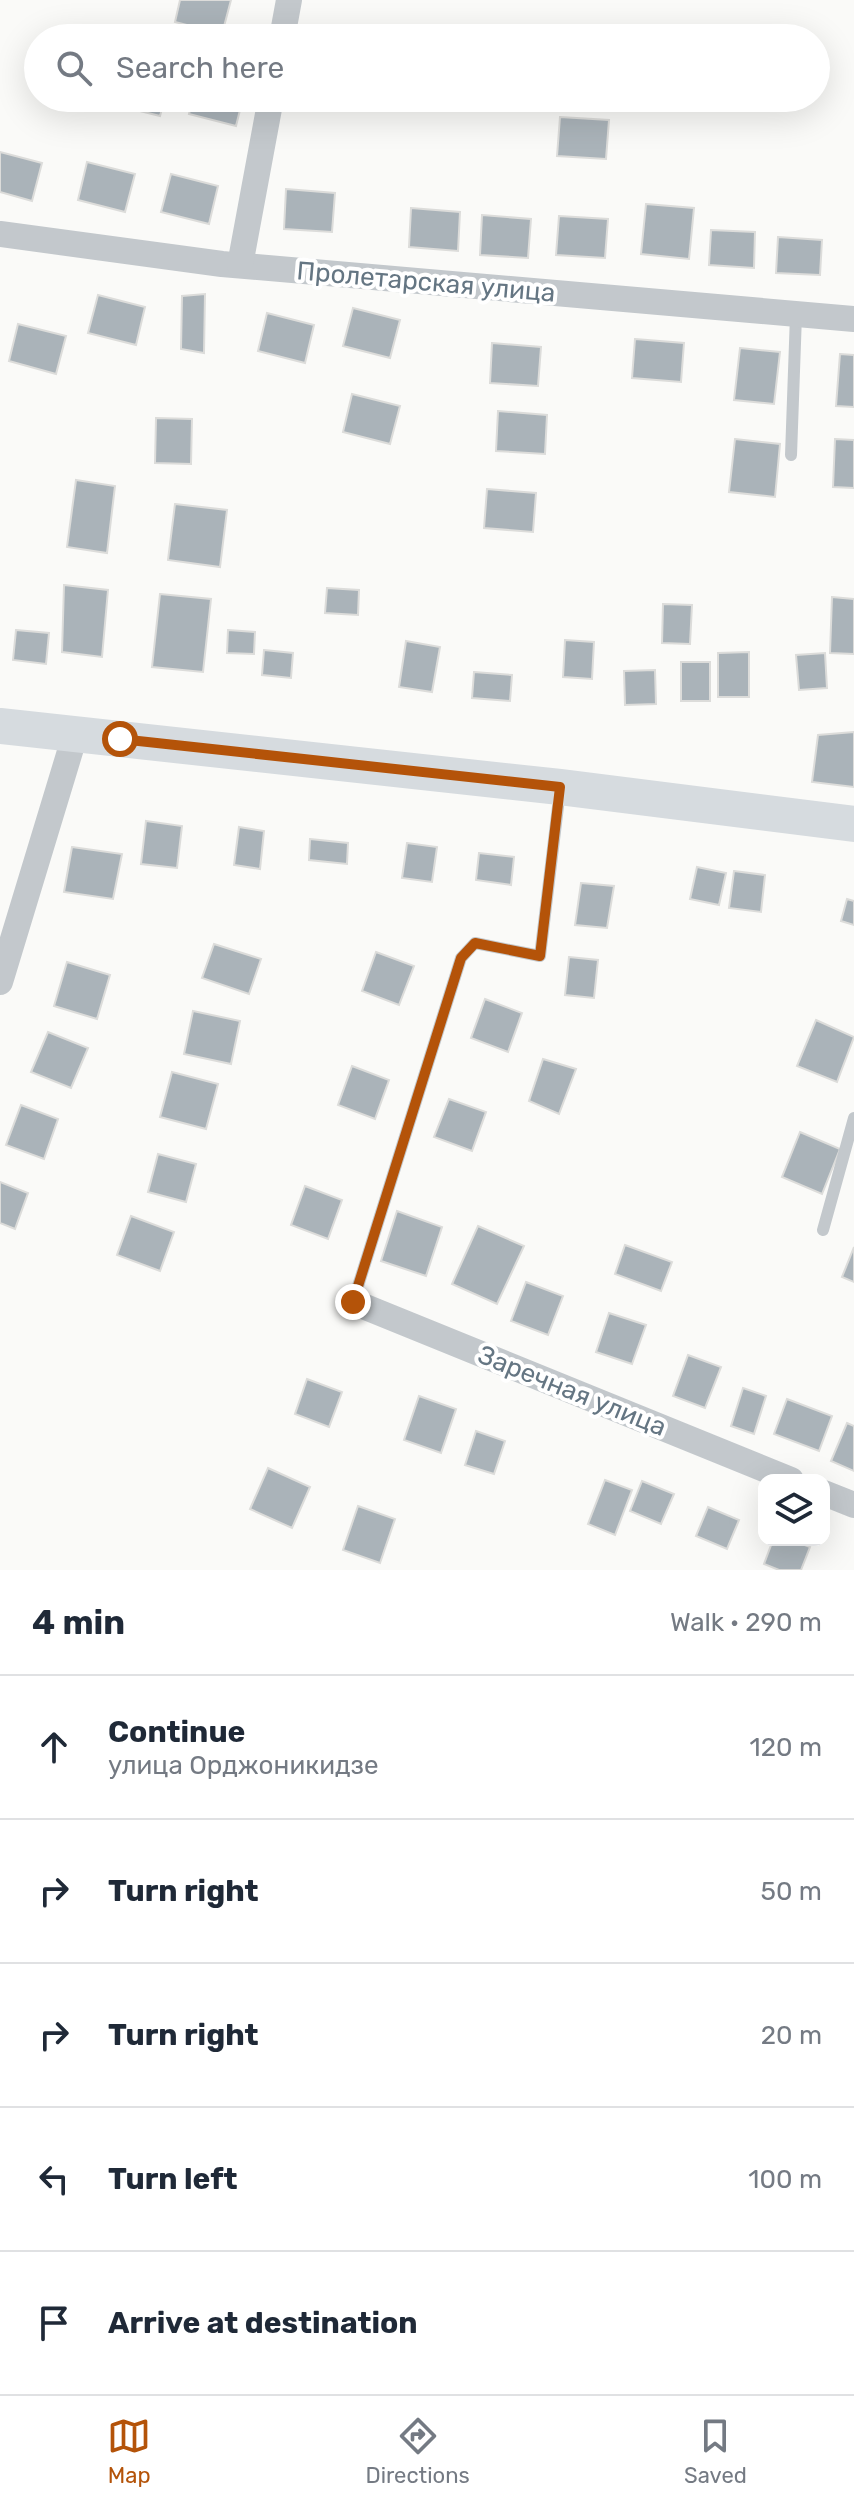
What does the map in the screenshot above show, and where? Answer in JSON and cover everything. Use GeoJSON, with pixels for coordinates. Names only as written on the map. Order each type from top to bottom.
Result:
{"type":"FeatureCollection","features":[{"type":"Feature","properties":{"kind":"street"},"geometry":{"type":"LineString","coordinates":[[285,24],[289,0]]}},
{"type":"Feature","properties":{"kind":"street"},"geometry":{"type":"LineString","coordinates":[[240,265],[268,112]]}},
{"type":"Feature","properties":{"kind":"street","name":"Пролетарская улица"},"geometry":{"type":"LineString","coordinates":[[0,234],[240,265],[854,319]]}},
{"type":"Feature","properties":{"kind":"street"},"geometry":{"type":"LineString","coordinates":[[0,726],[560,787],[854,824]]}},
{"type":"Feature","properties":{"kind":"street"},"geometry":{"type":"LineString","coordinates":[[0,982],[75,735]]}},
{"type":"Feature","properties":{"kind":"street","name":"Заречная улица"},"geometry":{"type":"LineString","coordinates":[[353,1302],[776,1474]]}},
{"type":"Feature","properties":{"kind":"street"},"geometry":{"type":"LineString","coordinates":[[830,1495],[854,1505]]}},
{"type":"Feature","properties":{"kind":"lane"},"geometry":{"type":"LineString","coordinates":[[791,455],[796,315]]}},
{"type":"Feature","properties":{"kind":"lane"},"geometry":{"type":"LineString","coordinates":[[353,1302],[461,958],[475,943],[540,956],[560,787]]}},
{"type":"Feature","properties":{"kind":"lane"},"geometry":{"type":"LineString","coordinates":[[823,1230],[854,1118]]}},
{"type":"Feature","properties":{"kind":"building"},"geometry":{"type":"Polygon","coordinates":[[[180,0],[231,0],[225,24],[175,22],[180,0]]]}},
{"type":"Feature","properties":{"kind":"building"},"geometry":{"type":"Polygon","coordinates":[[[190,112],[240,112],[236,126],[190,112]]]}},
{"type":"Feature","properties":{"kind":"building"},"geometry":{"type":"Polygon","coordinates":[[[560,117],[609,120],[606,159],[557,156],[560,117]]]}},
{"type":"Feature","properties":{"kind":"building"},"geometry":{"type":"Polygon","coordinates":[[[0,152],[42,163],[32,201],[0,192],[0,152]]]}},
{"type":"Feature","properties":{"kind":"building"},"geometry":{"type":"Polygon","coordinates":[[[87,162],[135,174],[125,212],[78,200],[87,162]]]}},
{"type":"Feature","properties":{"kind":"building"},"geometry":{"type":"Polygon","coordinates":[[[171,174],[218,186],[209,224],[161,212],[171,174]]]}},
{"type":"Feature","properties":{"kind":"building"},"geometry":{"type":"Polygon","coordinates":[[[286,189],[335,193],[332,232],[284,229],[286,189]]]}},
{"type":"Feature","properties":{"kind":"building"},"geometry":{"type":"Polygon","coordinates":[[[646,204],[694,208],[689,259],[641,254],[646,204]]]}},
{"type":"Feature","properties":{"kind":"building"},"geometry":{"type":"Polygon","coordinates":[[[411,208],[460,212],[458,251],[409,247],[411,208]]]}},
{"type":"Feature","properties":{"kind":"building"},"geometry":{"type":"Polygon","coordinates":[[[482,215],[531,219],[528,258],[480,255],[482,215]]]}},
{"type":"Feature","properties":{"kind":"building"},"geometry":{"type":"Polygon","coordinates":[[[559,216],[608,219],[605,258],[556,255],[559,216]]]}},
{"type":"Feature","properties":{"kind":"building"},"geometry":{"type":"Polygon","coordinates":[[[711,230],[755,232],[754,268],[709,265],[711,230]]]}},
{"type":"Feature","properties":{"kind":"building"},"geometry":{"type":"Polygon","coordinates":[[[778,237],[822,240],[820,275],[776,273],[778,237]]]}},
{"type":"Feature","properties":{"kind":"building"},"geometry":{"type":"Polygon","coordinates":[[[205,294],[204,353],[181,349],[182,296],[205,294]]]}},
{"type":"Feature","properties":{"kind":"building"},"geometry":{"type":"Polygon","coordinates":[[[98,295],[145,307],[136,345],[88,333],[98,295]]]}},
{"type":"Feature","properties":{"kind":"building"},"geometry":{"type":"Polygon","coordinates":[[[353,308],[400,320],[390,358],[343,346],[353,308]]]}},
{"type":"Feature","properties":{"kind":"building"},"geometry":{"type":"Polygon","coordinates":[[[267,313],[314,325],[305,363],[258,351],[267,313]]]}},
{"type":"Feature","properties":{"kind":"building"},"geometry":{"type":"Polygon","coordinates":[[[18,324],[66,336],[56,374],[9,361],[18,324]]]}},
{"type":"Feature","properties":{"kind":"building"},"geometry":{"type":"Polygon","coordinates":[[[635,339],[684,343],[681,382],[632,378],[635,339]]]}},
{"type":"Feature","properties":{"kind":"building"},"geometry":{"type":"Polygon","coordinates":[[[492,343],[541,347],[538,386],[490,383],[492,343]]]}},
{"type":"Feature","properties":{"kind":"building"},"geometry":{"type":"Polygon","coordinates":[[[740,348],[780,352],[774,404],[734,400],[740,348]]]}},
{"type":"Feature","properties":{"kind":"building"},"geometry":{"type":"Polygon","coordinates":[[[840,354],[854,355],[854,407],[836,406],[840,354]]]}},
{"type":"Feature","properties":{"kind":"building"},"geometry":{"type":"Polygon","coordinates":[[[352,394],[400,406],[390,444],[343,432],[352,394]]]}},
{"type":"Feature","properties":{"kind":"building"},"geometry":{"type":"Polygon","coordinates":[[[498,411],[547,415],[545,454],[496,451],[498,411]]]}},
{"type":"Feature","properties":{"kind":"building"},"geometry":{"type":"Polygon","coordinates":[[[156,418],[192,419],[191,464],[155,463],[156,418]]]}},
{"type":"Feature","properties":{"kind":"building"},"geometry":{"type":"Polygon","coordinates":[[[735,439],[780,444],[775,497],[729,492],[735,439]]]}},
{"type":"Feature","properties":{"kind":"building"},"geometry":{"type":"Polygon","coordinates":[[[835,439],[854,440],[854,488],[833,487],[835,439]]]}},
{"type":"Feature","properties":{"kind":"building"},"geometry":{"type":"Polygon","coordinates":[[[76,480],[115,486],[107,553],[67,547],[76,480]]]}},
{"type":"Feature","properties":{"kind":"building"},"geometry":{"type":"Polygon","coordinates":[[[487,489],[536,493],[533,532],[484,528],[487,489]]]}},
{"type":"Feature","properties":{"kind":"building"},"geometry":{"type":"Polygon","coordinates":[[[175,504],[227,510],[220,567],[168,560],[175,504]]]}},
{"type":"Feature","properties":{"kind":"building"},"geometry":{"type":"Polygon","coordinates":[[[64,585],[108,590],[102,657],[62,652],[64,585]]]}},
{"type":"Feature","properties":{"kind":"building"},"geometry":{"type":"Polygon","coordinates":[[[327,588],[359,590],[358,615],[325,613],[327,588]]]}},
{"type":"Feature","properties":{"kind":"building"},"geometry":{"type":"Polygon","coordinates":[[[160,594],[211,599],[203,672],[152,667],[160,594]]]}},
{"type":"Feature","properties":{"kind":"building"},"geometry":{"type":"Polygon","coordinates":[[[832,597],[854,599],[854,654],[830,653],[832,597]]]}},
{"type":"Feature","properties":{"kind":"building"},"geometry":{"type":"Polygon","coordinates":[[[663,604],[692,605],[690,644],[662,643],[663,604]]]}},
{"type":"Feature","properties":{"kind":"building"},"geometry":{"type":"Polygon","coordinates":[[[16,630],[49,633],[46,664],[13,660],[16,630]]]}},
{"type":"Feature","properties":{"kind":"building"},"geometry":{"type":"Polygon","coordinates":[[[228,630],[255,632],[254,654],[227,653],[228,630]]]}},
{"type":"Feature","properties":{"kind":"building"},"geometry":{"type":"Polygon","coordinates":[[[565,640],[594,642],[592,679],[563,677],[565,640]]]}},
{"type":"Feature","properties":{"kind":"building"},"geometry":{"type":"Polygon","coordinates":[[[406,641],[440,647],[432,692],[399,687],[406,641]]]}},
{"type":"Feature","properties":{"kind":"building"},"geometry":{"type":"Polygon","coordinates":[[[264,650],[293,653],[291,678],[262,675],[264,650]]]}},
{"type":"Feature","properties":{"kind":"building"},"geometry":{"type":"Polygon","coordinates":[[[749,652],[749,697],[718,697],[718,653],[749,652]]]}},
{"type":"Feature","properties":{"kind":"building"},"geometry":{"type":"Polygon","coordinates":[[[825,653],[827,688],[799,690],[796,655],[825,653]]]}},
{"type":"Feature","properties":{"kind":"building"},"geometry":{"type":"Polygon","coordinates":[[[681,662],[710,662],[710,701],[681,701],[681,662]]]}},
{"type":"Feature","properties":{"kind":"building"},"geometry":{"type":"Polygon","coordinates":[[[655,670],[656,704],[625,705],[624,671],[655,670]]]}},
{"type":"Feature","properties":{"kind":"building"},"geometry":{"type":"Polygon","coordinates":[[[474,672],[512,675],[510,701],[472,698],[474,672]]]}},
{"type":"Feature","properties":{"kind":"building"},"geometry":{"type":"Polygon","coordinates":[[[854,732],[854,787],[812,782],[818,735],[854,732]]]}},
{"type":"Feature","properties":{"kind":"building"},"geometry":{"type":"Polygon","coordinates":[[[146,821],[182,826],[177,868],[141,864],[146,821]]]}},
{"type":"Feature","properties":{"kind":"building"},"geometry":{"type":"Polygon","coordinates":[[[239,827],[264,831],[260,869],[234,865],[239,827]]]}},
{"type":"Feature","properties":{"kind":"building"},"geometry":{"type":"Polygon","coordinates":[[[310,839],[348,843],[347,864],[309,860],[310,839]]]}},
{"type":"Feature","properties":{"kind":"building"},"geometry":{"type":"Polygon","coordinates":[[[407,843],[437,847],[432,882],[402,878],[407,843]]]}},
{"type":"Feature","properties":{"kind":"building"},"geometry":{"type":"Polygon","coordinates":[[[72,847],[122,854],[113,899],[64,892],[72,847]]]}},
{"type":"Feature","properties":{"kind":"building"},"geometry":{"type":"Polygon","coordinates":[[[479,853],[514,857],[511,885],[476,880],[479,853]]]}},
{"type":"Feature","properties":{"kind":"building"},"geometry":{"type":"Polygon","coordinates":[[[697,867],[726,873],[719,905],[690,899],[697,867]]]}},
{"type":"Feature","properties":{"kind":"building"},"geometry":{"type":"Polygon","coordinates":[[[734,871],[765,875],[761,912],[729,908],[734,871]]]}},
{"type":"Feature","properties":{"kind":"building"},"geometry":{"type":"Polygon","coordinates":[[[581,883],[614,886],[607,928],[575,925],[581,883]]]}},
{"type":"Feature","properties":{"kind":"building"},"geometry":{"type":"Polygon","coordinates":[[[847,899],[854,901],[854,925],[841,921],[847,899]]]}},
{"type":"Feature","properties":{"kind":"building"},"geometry":{"type":"Polygon","coordinates":[[[214,944],[261,959],[249,994],[202,978],[214,944]]]}},
{"type":"Feature","properties":{"kind":"building"},"geometry":{"type":"Polygon","coordinates":[[[376,952],[414,966],[399,1005],[362,991],[376,952]]]}},
{"type":"Feature","properties":{"kind":"building"},"geometry":{"type":"Polygon","coordinates":[[[569,957],[598,960],[594,998],[565,995],[569,957]]]}},
{"type":"Feature","properties":{"kind":"building"},"geometry":{"type":"Polygon","coordinates":[[[67,962],[110,975],[97,1019],[54,1006],[67,962]]]}},
{"type":"Feature","properties":{"kind":"building"},"geometry":{"type":"Polygon","coordinates":[[[485,999],[522,1013],[508,1052],[471,1038],[485,999]]]}},
{"type":"Feature","properties":{"kind":"building"},"geometry":{"type":"Polygon","coordinates":[[[193,1011],[240,1021],[231,1064],[184,1054],[193,1011]]]}},
{"type":"Feature","properties":{"kind":"building"},"geometry":{"type":"Polygon","coordinates":[[[816,1020],[854,1037],[837,1082],[797,1066],[816,1020]]]}},
{"type":"Feature","properties":{"kind":"building"},"geometry":{"type":"Polygon","coordinates":[[[48,1032],[88,1048],[71,1088],[31,1072],[48,1032]]]}},
{"type":"Feature","properties":{"kind":"building"},"geometry":{"type":"Polygon","coordinates":[[[543,1059],[576,1069],[559,1114],[529,1101],[543,1059]]]}},
{"type":"Feature","properties":{"kind":"building"},"geometry":{"type":"Polygon","coordinates":[[[352,1066],[389,1080],[375,1119],[338,1105],[352,1066]]]}},
{"type":"Feature","properties":{"kind":"building"},"geometry":{"type":"Polygon","coordinates":[[[172,1072],[218,1084],[206,1129],[160,1117],[172,1072]]]}},
{"type":"Feature","properties":{"kind":"building"},"geometry":{"type":"Polygon","coordinates":[[[449,1099],[486,1112],[472,1151],[434,1137],[449,1099]]]}},
{"type":"Feature","properties":{"kind":"building"},"geometry":{"type":"Polygon","coordinates":[[[21,1105],[58,1119],[44,1159],[6,1145],[21,1105]]]}},
{"type":"Feature","properties":{"kind":"building"},"geometry":{"type":"Polygon","coordinates":[[[800,1132],[840,1149],[822,1194],[782,1177],[800,1132]]]}},
{"type":"Feature","properties":{"kind":"building"},"geometry":{"type":"Polygon","coordinates":[[[158,1154],[196,1164],[186,1202],[148,1192],[158,1154]]]}},
{"type":"Feature","properties":{"kind":"building"},"geometry":{"type":"Polygon","coordinates":[[[0,1182],[28,1193],[15,1229],[0,1223],[0,1182]]]}},
{"type":"Feature","properties":{"kind":"building"},"geometry":{"type":"Polygon","coordinates":[[[305,1186],[342,1200],[328,1239],[291,1225],[305,1186]]]}},
{"type":"Feature","properties":{"kind":"building"},"geometry":{"type":"Polygon","coordinates":[[[397,1211],[442,1227],[426,1276],[381,1261],[397,1211]]]}},
{"type":"Feature","properties":{"kind":"building"},"geometry":{"type":"Polygon","coordinates":[[[131,1216],[174,1232],[160,1271],[117,1255],[131,1216]]]}},
{"type":"Feature","properties":{"kind":"building"},"geometry":{"type":"Polygon","coordinates":[[[478,1226],[524,1246],[497,1304],[452,1284],[478,1226]]]}},
{"type":"Feature","properties":{"kind":"building"},"geometry":{"type":"Polygon","coordinates":[[[625,1245],[672,1262],[661,1291],[615,1274],[625,1245]]]}},
{"type":"Feature","properties":{"kind":"building"},"geometry":{"type":"Polygon","coordinates":[[[854,1247],[854,1282],[842,1277],[854,1247]]]}},
{"type":"Feature","properties":{"kind":"building"},"geometry":{"type":"Polygon","coordinates":[[[526,1282],[563,1296],[548,1335],[511,1321],[526,1282]]]}},
{"type":"Feature","properties":{"kind":"building"},"geometry":{"type":"Polygon","coordinates":[[[609,1313],[646,1325],[632,1364],[596,1352],[609,1313]]]}},
{"type":"Feature","properties":{"kind":"building"},"geometry":{"type":"Polygon","coordinates":[[[688,1355],[721,1367],[705,1408],[673,1396],[688,1355]]]}},
{"type":"Feature","properties":{"kind":"building"},"geometry":{"type":"Polygon","coordinates":[[[307,1379],[342,1392],[329,1427],[295,1414],[307,1379]]]}},
{"type":"Feature","properties":{"kind":"building"},"geometry":{"type":"Polygon","coordinates":[[[743,1388],[766,1396],[754,1434],[731,1426],[743,1388]]]}},
{"type":"Feature","properties":{"kind":"building"},"geometry":{"type":"Polygon","coordinates":[[[419,1396],[456,1409],[441,1453],[404,1440],[419,1396]]]}},
{"type":"Feature","properties":{"kind":"building"},"geometry":{"type":"Polygon","coordinates":[[[787,1399],[832,1416],[819,1451],[774,1434],[787,1399]]]}},
{"type":"Feature","properties":{"kind":"building"},"geometry":{"type":"Polygon","coordinates":[[[847,1423],[854,1426],[854,1471],[831,1461],[847,1423]]]}},
{"type":"Feature","properties":{"kind":"building"},"geometry":{"type":"Polygon","coordinates":[[[476,1431],[505,1441],[494,1474],[465,1465],[476,1431]]]}},
{"type":"Feature","properties":{"kind":"building"},"geometry":{"type":"Polygon","coordinates":[[[268,1468],[310,1487],[292,1528],[250,1509],[268,1468]]]}},
{"type":"Feature","properties":{"kind":"building"},"geometry":{"type":"Polygon","coordinates":[[[605,1480],[632,1490],[615,1535],[588,1524],[605,1480]]]}},
{"type":"Feature","properties":{"kind":"building"},"geometry":{"type":"Polygon","coordinates":[[[642,1481],[674,1494],[661,1524],[630,1511],[642,1481]]]}},
{"type":"Feature","properties":{"kind":"building"},"geometry":{"type":"Polygon","coordinates":[[[358,1506],[395,1519],[380,1563],[343,1550],[358,1506]]]}},
{"type":"Feature","properties":{"kind":"building"},"geometry":{"type":"Polygon","coordinates":[[[708,1507],[739,1520],[727,1549],[696,1536],[708,1507]]]}},
{"type":"Feature","properties":{"kind":"building"},"geometry":{"type":"Polygon","coordinates":[[[771,1546],[810,1547],[801,1570],[779,1570],[764,1564],[771,1546]]]}},
{"type":"Feature","properties":{"kind":"route"},"geometry":{"type":"LineString","coordinates":[[120,739],[560,787],[540,956],[475,943],[461,958],[353,1302]]}}]}
